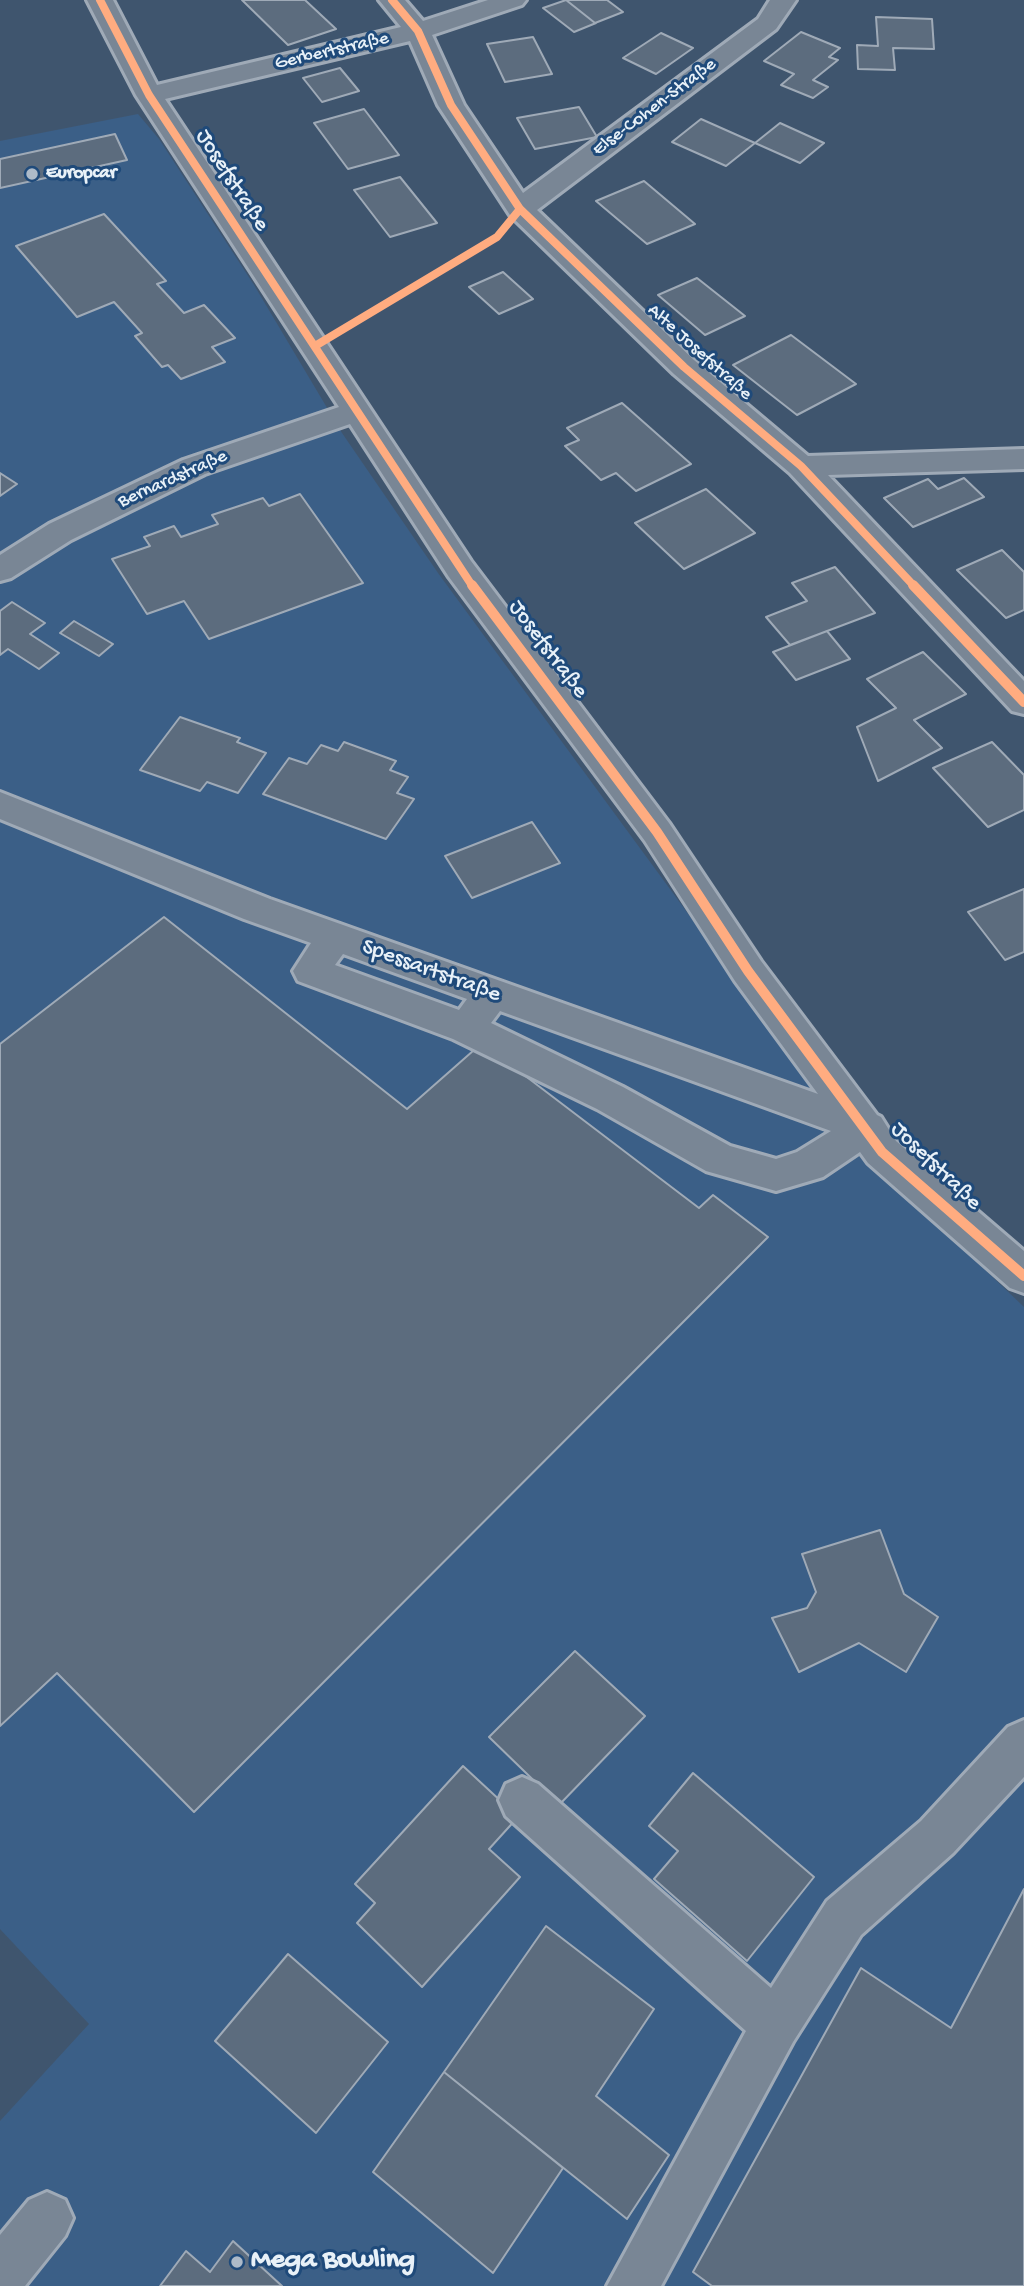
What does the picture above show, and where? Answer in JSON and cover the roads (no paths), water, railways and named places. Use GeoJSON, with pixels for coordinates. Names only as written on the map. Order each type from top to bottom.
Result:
{"type":"FeatureCollection","features":[{"type":"Feature","properties":{"kind":"street","name":"Josefstraße"},"geometry":{"type":"LineString","coordinates":[[100,0],[149,94],[355,412],[460,569],[657,832],[748,971],[883,1152],[1024,1276]]}},
{"type":"Feature","properties":{"kind":"street","name":"Alte Josefstraße"},"geometry":{"type":"LineString","coordinates":[[392,0],[418,31],[451,105],[520,209],[684,367],[801,466],[1024,702]]}},
{"type":"Feature","properties":{"kind":"street","name":"Gerbertstraße"},"geometry":{"type":"LineString","coordinates":[[149,94],[418,31],[513,0]]}},
{"type":"Feature","properties":{"kind":"street","name":"Else-Cohen-Straße"},"geometry":{"type":"LineString","coordinates":[[520,209],[767,24],[783,0]]}},
{"type":"Feature","properties":{"kind":"street","name":"Bernardstraße"},"geometry":{"type":"LineString","coordinates":[[0,570],[60,532],[194,467],[355,412]]}},
{"type":"Feature","properties":{"kind":"street"},"geometry":{"type":"LineString","coordinates":[[801,466],[1024,460]]}},
{"type":"Feature","properties":{"kind":"street","name":"Spessartstraße"},"geometry":{"type":"LineString","coordinates":[[0,805],[335,937],[867,1128]]}},
{"type":"Feature","properties":{"kind":"street"},"geometry":{"type":"LineString","coordinates":[[335,937],[311,971],[466,1028],[610,1098],[720,1159],[776,1175],[809,1165],[867,1128]]}},
{"type":"Feature","properties":{"kind":"street"},"geometry":{"type":"LineString","coordinates":[[466,1028],[492,994]]}},
{"type":"Feature","properties":{"kind":"street"},"geometry":{"type":"LineString","coordinates":[[634,2286],[776,2025],[844,1918],[937,1838],[1024,1743]]}},
{"type":"Feature","properties":{"kind":"street"},"geometry":{"type":"LineString","coordinates":[[522,1800],[776,2025]]}},
{"type":"Feature","properties":{"kind":"street"},"geometry":{"type":"LineString","coordinates":[[0,2276],[47,2218]]}},
{"type":"Feature","properties":{"kind":"place","name":"Europcar"},"geometry":{"type":"Point","coordinates":[32,174]}},
{"type":"Feature","properties":{"kind":"place","name":"Mega Bowling"},"geometry":{"type":"Point","coordinates":[237,2262]}}]}
